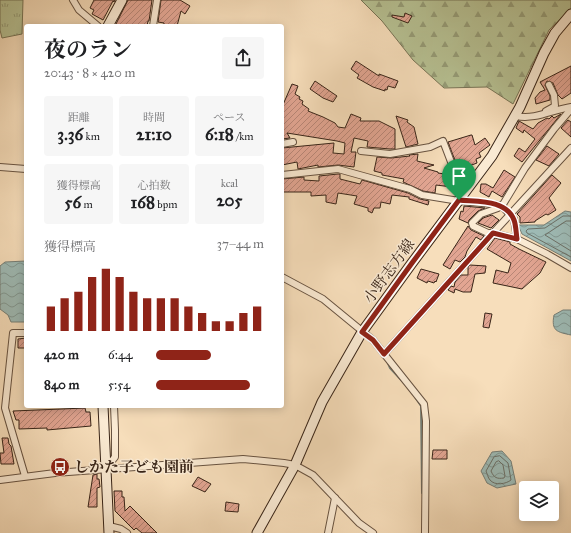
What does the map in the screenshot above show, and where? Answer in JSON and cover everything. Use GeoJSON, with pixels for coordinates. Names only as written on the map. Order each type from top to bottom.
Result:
{"type":"FeatureCollection","features":[{"type":"Feature","properties":{"kind":"main road"},"geometry":{"type":"LineString","coordinates":[[109,24],[122,0]]}},
{"type":"Feature","properties":{"kind":"main road","name":"小野志方線"},"geometry":{"type":"LineString","coordinates":[[257,533],[295,465],[322,402],[362,332],[492,156],[516,116],[544,53],[555,33],[571,14]]}},
{"type":"Feature","properties":{"kind":"main road"},"geometry":{"type":"LineString","coordinates":[[103,408],[109,530]]}},
{"type":"Feature","properties":{"kind":"street"},"geometry":{"type":"LineString","coordinates":[[73,0],[80,10],[96,24]]}},
{"type":"Feature","properties":{"kind":"street"},"geometry":{"type":"LineString","coordinates":[[153,24],[157,0]]}},
{"type":"Feature","properties":{"kind":"street"},"geometry":{"type":"LineString","coordinates":[[530,117],[555,106],[554,95],[549,85]]}},
{"type":"Feature","properties":{"kind":"street"},"geometry":{"type":"LineString","coordinates":[[516,116],[530,117],[571,108]]}},
{"type":"Feature","properties":{"kind":"street"},"geometry":{"type":"LineString","coordinates":[[571,108],[531,160],[501,206],[481,214],[472,223],[473,226],[488,233],[517,239],[548,254],[571,268]]}},
{"type":"Feature","properties":{"kind":"street"},"geometry":{"type":"LineString","coordinates":[[361,151],[390,154],[430,147],[443,141],[461,188],[466,190]]}},
{"type":"Feature","properties":{"kind":"street"},"geometry":{"type":"LineString","coordinates":[[284,144],[293,142]]}},
{"type":"Feature","properties":{"kind":"street"},"geometry":{"type":"LineString","coordinates":[[384,354],[509,214],[571,148]]}},
{"type":"Feature","properties":{"kind":"street"},"geometry":{"type":"LineString","coordinates":[[0,167],[24,169]]}},
{"type":"Feature","properties":{"kind":"street"},"geometry":{"type":"LineString","coordinates":[[284,175],[338,169],[410,189],[422,195],[501,206],[514,219],[517,239]]}},
{"type":"Feature","properties":{"kind":"street"},"geometry":{"type":"LineString","coordinates":[[284,278],[323,299],[373,340],[424,404],[426,421],[425,533]]}},
{"type":"Feature","properties":{"kind":"street"},"geometry":{"type":"LineString","coordinates":[[24,333],[13,333],[5,408],[25,476]]}},
{"type":"Feature","properties":{"kind":"street"},"geometry":{"type":"LineString","coordinates":[[106,468],[114,457],[114,408]]}},
{"type":"Feature","properties":{"kind":"street"},"geometry":{"type":"LineString","coordinates":[[0,480],[106,468],[243,460],[268,460],[295,465],[313,476],[359,523],[373,533]]}},
{"type":"Feature","properties":{"kind":"street"},"geometry":{"type":"LineString","coordinates":[[328,533],[335,498]]}},
{"type":"Feature","properties":{"kind":"street"},"geometry":{"type":"LineString","coordinates":[[109,530],[121,530],[126,533]]}},
{"type":"Feature","properties":{"kind":"green space"},"geometry":{"type":"Polygon","coordinates":[[[0,0],[23,0],[22,34],[2,38],[0,30],[0,0]]]}},
{"type":"Feature","properties":{"kind":"green space"},"geometry":{"type":"Polygon","coordinates":[[[361,0],[571,0],[571,9],[549,30],[513,104],[487,87],[444,88],[413,60],[382,21],[361,0]]]}},
{"type":"Feature","properties":{"kind":"water"},"geometry":{"type":"Polygon","coordinates":[[[565,211],[571,212],[571,261],[522,234],[518,225],[544,225],[565,211]]]}},
{"type":"Feature","properties":{"kind":"water"},"geometry":{"type":"Polygon","coordinates":[[[24,261],[24,322],[11,322],[8,315],[0,309],[0,266],[5,262],[24,261]]]}},
{"type":"Feature","properties":{"kind":"water"},"geometry":{"type":"Polygon","coordinates":[[[563,310],[571,310],[571,335],[559,332],[554,328],[554,315],[563,310]]]}},
{"type":"Feature","properties":{"kind":"water"},"geometry":{"type":"Polygon","coordinates":[[[502,451],[511,461],[516,484],[497,488],[487,483],[481,471],[492,452],[502,451]]]}},
{"type":"Feature","properties":{"kind":"building"},"geometry":{"type":"Polygon","coordinates":[[[94,0],[115,0],[114,2],[113,1],[103,20],[92,14],[94,10],[90,8],[94,0]]]}},
{"type":"Feature","properties":{"kind":"building"},"geometry":{"type":"Polygon","coordinates":[[[128,0],[152,0],[147,24],[116,24],[128,0]]]}},
{"type":"Feature","properties":{"kind":"building"},"geometry":{"type":"Polygon","coordinates":[[[161,0],[180,0],[190,6],[185,14],[181,11],[178,24],[164,24],[158,22],[161,0]]]}},
{"type":"Feature","properties":{"kind":"building"},"geometry":{"type":"Polygon","coordinates":[[[405,13],[412,16],[408,23],[392,17],[392,15],[404,17],[405,13]]]}},
{"type":"Feature","properties":{"kind":"building"},"geometry":{"type":"Polygon","coordinates":[[[356,61],[379,76],[379,74],[398,81],[395,88],[388,86],[387,90],[385,89],[385,91],[373,87],[357,78],[359,75],[351,69],[356,61]]]}},
{"type":"Feature","properties":{"kind":"building"},"geometry":{"type":"Polygon","coordinates":[[[571,66],[571,93],[562,99],[558,95],[553,83],[547,81],[545,85],[550,96],[550,100],[536,104],[535,98],[540,92],[545,90],[540,82],[571,66]]]}},
{"type":"Feature","properties":{"kind":"building"},"geometry":{"type":"Polygon","coordinates":[[[315,81],[337,96],[333,102],[323,98],[310,89],[315,81]]]}},
{"type":"Feature","properties":{"kind":"building"},"geometry":{"type":"Polygon","coordinates":[[[292,84],[298,86],[295,94],[300,97],[299,99],[303,101],[302,104],[309,109],[308,111],[335,123],[338,127],[345,128],[351,114],[361,118],[360,121],[379,121],[395,129],[395,149],[367,147],[368,141],[354,138],[351,152],[356,152],[354,167],[338,165],[318,167],[318,165],[298,169],[297,162],[284,165],[284,148],[334,143],[333,153],[344,154],[345,143],[287,133],[290,138],[284,139],[284,102],[292,84]]]}},
{"type":"Feature","properties":{"kind":"building"},"geometry":{"type":"Polygon","coordinates":[[[561,114],[522,162],[514,156],[519,148],[525,152],[535,139],[524,130],[523,133],[516,128],[519,121],[533,129],[538,123],[547,118],[549,119],[552,116],[554,118],[561,114]]]}},
{"type":"Feature","properties":{"kind":"building"},"geometry":{"type":"Polygon","coordinates":[[[396,116],[408,120],[407,122],[414,127],[418,144],[406,147],[396,116]]]}},
{"type":"Feature","properties":{"kind":"building"},"geometry":{"type":"Polygon","coordinates":[[[568,120],[571,122],[571,137],[561,128],[568,120]]]}},
{"type":"Feature","properties":{"kind":"building"},"geometry":{"type":"Polygon","coordinates":[[[472,135],[475,145],[485,138],[490,145],[479,153],[481,157],[476,159],[477,163],[461,169],[456,163],[448,142],[472,135]]]}},
{"type":"Feature","properties":{"kind":"building"},"geometry":{"type":"Polygon","coordinates":[[[547,146],[559,154],[549,166],[536,160],[547,146]]]}},
{"type":"Feature","properties":{"kind":"building"},"geometry":{"type":"Polygon","coordinates":[[[418,154],[417,161],[434,165],[424,168],[438,173],[451,175],[453,181],[452,187],[436,185],[435,193],[423,191],[403,182],[404,179],[382,175],[382,173],[374,171],[377,157],[391,158],[418,154]]]}},
{"type":"Feature","properties":{"kind":"building"},"geometry":{"type":"Polygon","coordinates":[[[504,170],[515,177],[502,197],[492,191],[489,197],[480,192],[481,184],[486,184],[493,188],[504,170]]]}},
{"type":"Feature","properties":{"kind":"building"},"geometry":{"type":"Polygon","coordinates":[[[340,174],[340,179],[360,184],[362,180],[408,193],[420,199],[429,201],[428,205],[409,199],[409,197],[392,195],[390,204],[381,202],[380,208],[374,208],[372,213],[368,211],[368,208],[354,204],[357,196],[338,193],[336,204],[326,202],[326,195],[311,196],[311,192],[284,192],[284,179],[304,177],[304,180],[319,181],[319,176],[340,174]]]}},
{"type":"Feature","properties":{"kind":"building"},"geometry":{"type":"Polygon","coordinates":[[[552,175],[561,183],[549,198],[556,210],[548,215],[546,214],[535,222],[520,223],[520,217],[517,214],[552,175]]]}},
{"type":"Feature","properties":{"kind":"building"},"geometry":{"type":"Polygon","coordinates":[[[464,206],[485,208],[478,211],[468,223],[459,219],[461,211],[463,212],[464,206]]]}},
{"type":"Feature","properties":{"kind":"building"},"geometry":{"type":"Polygon","coordinates":[[[492,215],[499,220],[491,228],[478,223],[483,218],[492,215]]]}},
{"type":"Feature","properties":{"kind":"building"},"geometry":{"type":"Polygon","coordinates":[[[468,226],[471,230],[484,236],[481,240],[476,237],[465,257],[460,262],[455,260],[450,269],[443,265],[468,226]]]}},
{"type":"Feature","properties":{"kind":"building"},"geometry":{"type":"Polygon","coordinates":[[[495,238],[510,242],[510,244],[519,249],[546,262],[540,273],[522,289],[493,283],[496,270],[508,273],[511,263],[487,249],[495,238]]]}},
{"type":"Feature","properties":{"kind":"building"},"geometry":{"type":"Polygon","coordinates":[[[470,265],[486,266],[485,273],[475,274],[471,292],[463,292],[455,289],[454,293],[448,290],[451,286],[454,287],[455,282],[461,275],[468,275],[468,267],[470,265]]]}},
{"type":"Feature","properties":{"kind":"building"},"geometry":{"type":"Polygon","coordinates":[[[421,269],[439,274],[436,282],[435,281],[434,283],[428,281],[427,283],[417,278],[421,269]]]}},
{"type":"Feature","properties":{"kind":"building"},"geometry":{"type":"Polygon","coordinates":[[[485,313],[492,314],[489,328],[483,327],[485,313]]]}},
{"type":"Feature","properties":{"kind":"building"},"geometry":{"type":"Polygon","coordinates":[[[24,338],[24,348],[18,348],[18,339],[24,338]]]}},
{"type":"Feature","properties":{"kind":"building"},"geometry":{"type":"Polygon","coordinates":[[[85,408],[86,412],[90,412],[91,426],[47,430],[47,428],[19,429],[19,420],[16,420],[13,411],[85,408]]]}},
{"type":"Feature","properties":{"kind":"building"},"geometry":{"type":"Polygon","coordinates":[[[2,438],[8,438],[14,464],[1,464],[0,453],[4,453],[2,438]]]}},
{"type":"Feature","properties":{"kind":"building"},"geometry":{"type":"Polygon","coordinates":[[[433,450],[447,450],[447,459],[432,459],[433,450]]]}},
{"type":"Feature","properties":{"kind":"building"},"geometry":{"type":"Polygon","coordinates":[[[97,474],[100,487],[97,488],[97,507],[88,507],[93,475],[97,474]]]}},
{"type":"Feature","properties":{"kind":"building"},"geometry":{"type":"Polygon","coordinates":[[[198,477],[211,484],[205,492],[192,486],[198,477]]]}},
{"type":"Feature","properties":{"kind":"building"},"geometry":{"type":"Polygon","coordinates":[[[114,491],[122,491],[125,511],[130,506],[157,533],[142,533],[136,528],[134,530],[115,511],[114,491]]]}},
{"type":"Feature","properties":{"kind":"building"},"geometry":{"type":"Polygon","coordinates":[[[226,502],[239,504],[238,512],[225,511],[226,502]]]}},
{"type":"Feature","properties":{"kind":"waterway"},"geometry":{"type":"LineString","coordinates":[[387,361],[390,368],[404,383]]}},
{"type":"Feature","properties":{"kind":"waterway"},"geometry":{"type":"LineString","coordinates":[[415,397],[421,406],[422,493]]}},
{"type":"Feature","properties":{"kind":"place","name":"しかた子ども園前"},"geometry":{"type":"Point","coordinates":[60,467]}},
{"type":"Feature","properties":{"kind":"route"},"geometry":{"type":"LineString","coordinates":[[459,200],[502,206],[514,219],[517,239],[499,236],[493,233],[384,354],[373,340],[362,332],[459,200]]}}]}
